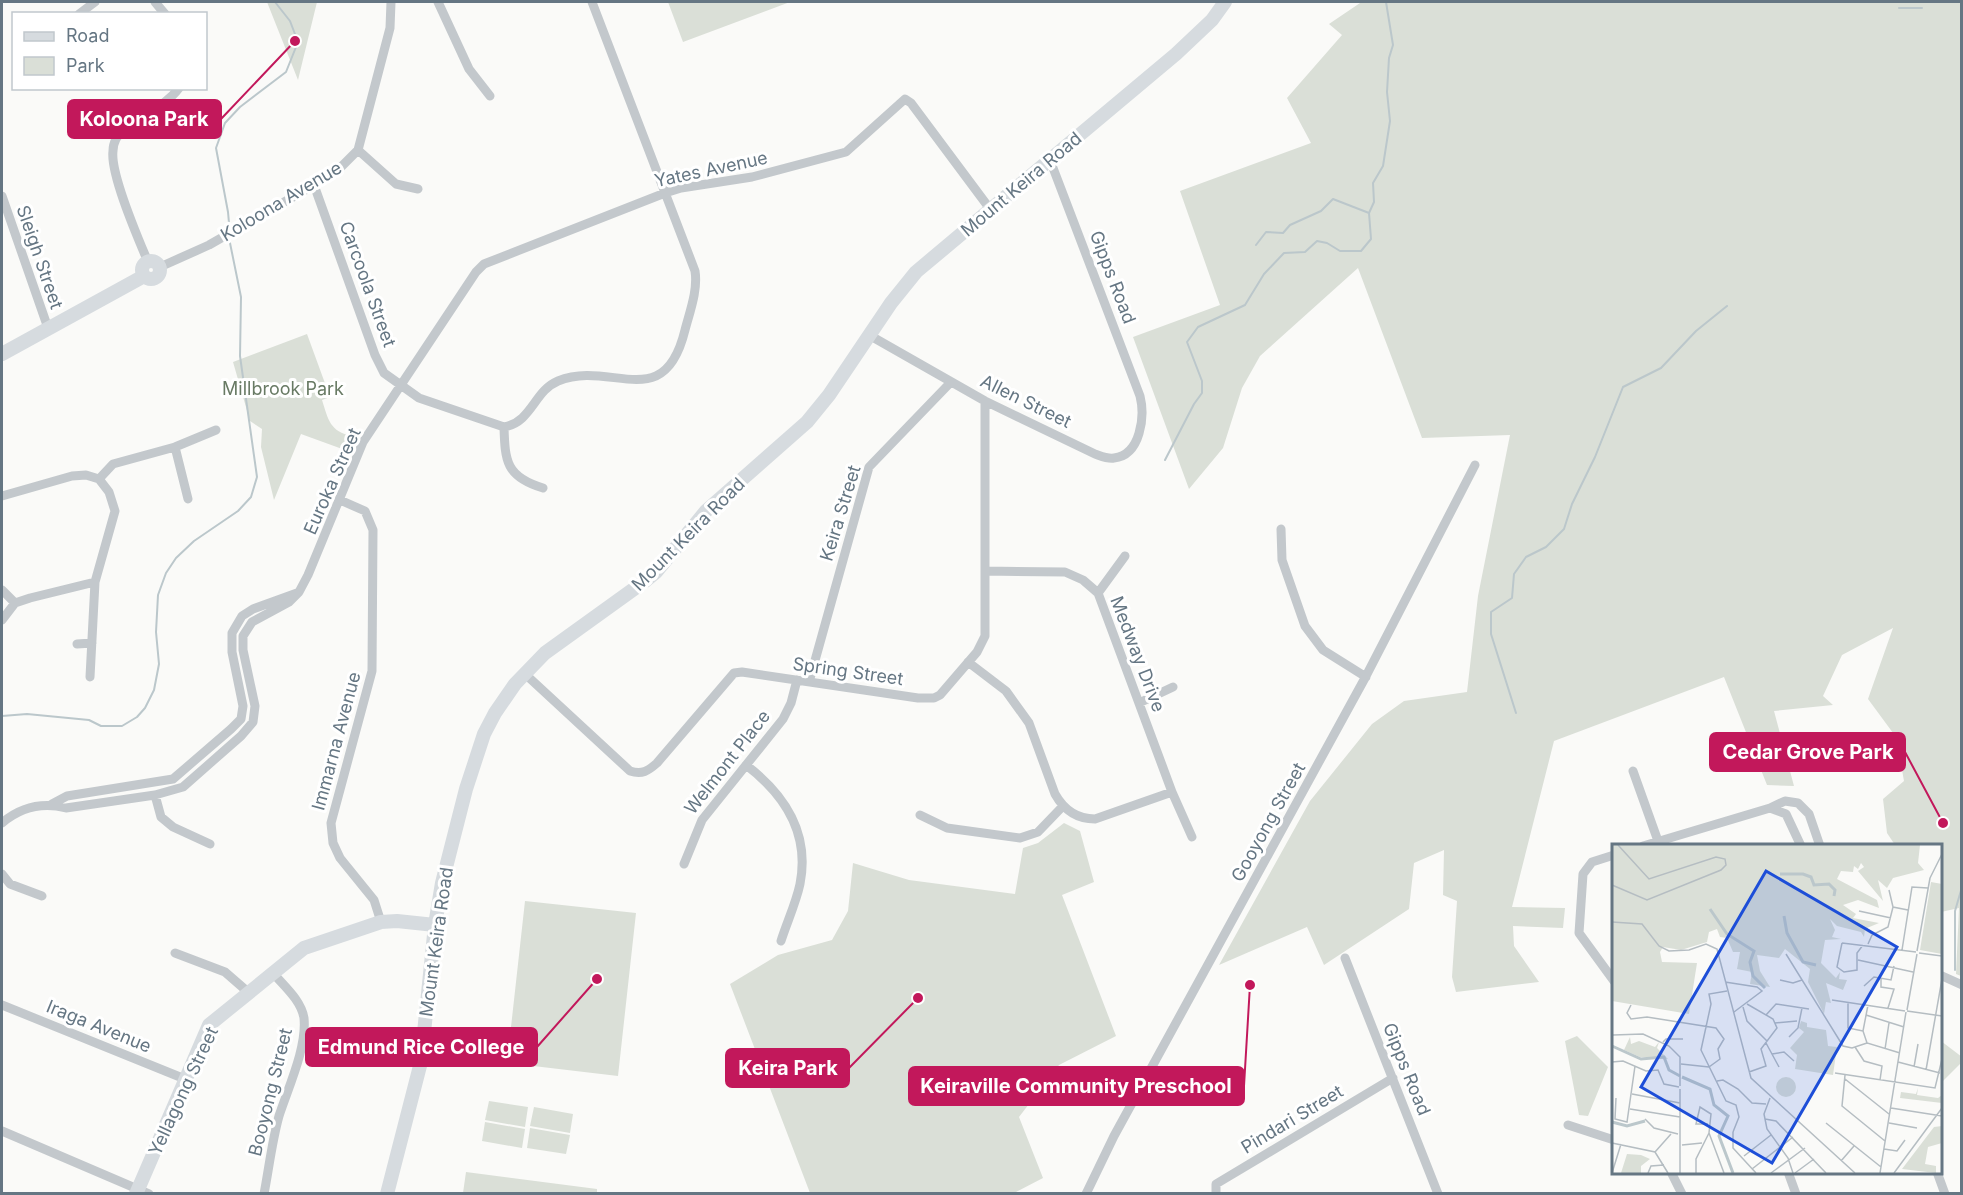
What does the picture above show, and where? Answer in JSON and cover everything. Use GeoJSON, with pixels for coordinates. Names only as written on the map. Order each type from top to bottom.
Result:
{"type":"FeatureCollection","features":[{"type":"Feature","properties":{"kind":"main road","name":"Mount Keira Road"},"geometry":{"type":"LineString","coordinates":[[387,1194],[421,1062],[435,925],[442,883],[466,789],[484,734],[505,697],[544,653],[632,592],[656,572],[706,511],[807,422],[829,395],[894,298],[916,272],[1198,34],[1226,2]]}},
{"type":"Feature","properties":{"kind":"main road"},"geometry":{"type":"LineString","coordinates":[[2,354],[144,276],[149,280],[157,278],[160,274],[154,264]]}},
{"type":"Feature","properties":{"kind":"main road","name":"Yellagong Street"},"geometry":{"type":"LineString","coordinates":[[141,1192],[185,1079],[209,1026],[304,948],[381,922],[397,921],[435,925]]}},
{"type":"Feature","properties":{"kind":"street"},"geometry":{"type":"LineString","coordinates":[[82,12],[95,2]]}},
{"type":"Feature","properties":{"kind":"street","name":"Koloona Avenue"},"geometry":{"type":"LineString","coordinates":[[154,264],[208,245],[339,170],[358,150],[390,28],[391,2]]}},
{"type":"Feature","properties":{"kind":"street"},"geometry":{"type":"LineString","coordinates":[[438,2],[469,69],[490,96]]}},
{"type":"Feature","properties":{"kind":"street"},"geometry":{"type":"LineString","coordinates":[[543,488],[528,483],[511,470],[506,457],[504,427],[515,424],[527,415],[544,389],[555,382],[582,377],[647,380],[662,372],[673,361],[681,345],[696,280],[692,260],[592,2]]}},
{"type":"Feature","properties":{"kind":"street"},"geometry":{"type":"LineString","coordinates":[[154,264],[115,170],[112,151],[117,138],[126,127],[165,103],[177,90]]}},
{"type":"Feature","properties":{"kind":"street","name":"Yates Avenue"},"geometry":{"type":"LineString","coordinates":[[401,386],[476,272],[484,264],[681,188],[752,177],[846,152],[901,101],[906,99],[990,209]]}},
{"type":"Feature","properties":{"kind":"street"},"geometry":{"type":"LineString","coordinates":[[358,150],[396,184],[418,189]]}},
{"type":"Feature","properties":{"kind":"street","name":"Gipps Road"},"geometry":{"type":"LineString","coordinates":[[1050,160],[1142,406]]}},
{"type":"Feature","properties":{"kind":"street","name":"Carcoola Street"},"geometry":{"type":"LineString","coordinates":[[314,185],[375,355],[384,373],[428,402],[504,427]]}},
{"type":"Feature","properties":{"kind":"street","name":"Sleigh Street"},"geometry":{"type":"LineString","coordinates":[[2,196],[48,328]]}},
{"type":"Feature","properties":{"kind":"street","name":"Allen Street"},"geometry":{"type":"LineString","coordinates":[[869,335],[985,401],[1108,459],[1116,458],[1129,450],[1137,439],[1141,426],[1142,406]]}},
{"type":"Feature","properties":{"kind":"street","name":"Keira Street"},"geometry":{"type":"LineString","coordinates":[[809,682],[869,467],[951,382]]}},
{"type":"Feature","properties":{"kind":"street","name":"Euroka Street"},"geometry":{"type":"LineString","coordinates":[[52,804],[66,808],[155,795],[183,787],[241,736],[253,722],[255,706],[243,650],[243,636],[252,621],[290,602],[299,592],[363,442],[401,386]]}},
{"type":"Feature","properties":{"kind":"street","name":"Spring Street"},"geometry":{"type":"LineString","coordinates":[[524,673],[630,771],[639,773],[650,770],[657,763],[731,674],[742,672],[928,699],[940,695],[981,646],[984,636],[985,401]]}},
{"type":"Feature","properties":{"kind":"street"},"geometry":{"type":"LineString","coordinates":[[99,479],[113,464],[175,447],[216,430]]}},
{"type":"Feature","properties":{"kind":"street"},"geometry":{"type":"LineString","coordinates":[[175,447],[188,499]]}},
{"type":"Feature","properties":{"kind":"street","name":"Gooyong Street"},"geometry":{"type":"LineString","coordinates":[[1086,1194],[1114,1136],[1366,677],[1475,465]]}},
{"type":"Feature","properties":{"kind":"street"},"geometry":{"type":"LineString","coordinates":[[2,496],[72,476],[86,475],[99,479],[109,492],[115,511],[95,582],[90,677]]}},
{"type":"Feature","properties":{"kind":"street","name":"Immarna Avenue"},"geometry":{"type":"LineString","coordinates":[[340,500],[365,512],[374,530],[372,670],[331,823],[333,843],[340,858],[374,900],[381,922]]}},
{"type":"Feature","properties":{"kind":"street"},"geometry":{"type":"LineString","coordinates":[[1281,529],[1282,560],[1305,626],[1323,650],[1366,677]]}},
{"type":"Feature","properties":{"kind":"street"},"geometry":{"type":"LineString","coordinates":[[1098,593],[1125,556]]}},
{"type":"Feature","properties":{"kind":"street","name":"Medway Drive"},"geometry":{"type":"LineString","coordinates":[[985,572],[1065,572],[1083,580],[1098,593],[1172,792],[1192,837]]}},
{"type":"Feature","properties":{"kind":"street"},"geometry":{"type":"LineString","coordinates":[[2,620],[15,603],[95,582]]}},
{"type":"Feature","properties":{"kind":"street"},"geometry":{"type":"LineString","coordinates":[[2,590],[15,603]]}},
{"type":"Feature","properties":{"kind":"street","name":"Euroka Street"},"geometry":{"type":"LineString","coordinates":[[2,823],[20,810],[52,804],[67,796],[173,779],[241,719],[243,706],[232,652],[231,633],[242,616],[253,609],[299,592]]}},
{"type":"Feature","properties":{"kind":"street"},"geometry":{"type":"LineString","coordinates":[[77,645],[92,643]]}},
{"type":"Feature","properties":{"kind":"street"},"geometry":{"type":"LineString","coordinates":[[968,662],[1006,691],[1029,723],[1055,794],[1063,806],[1076,815],[1095,819],[1172,792]]}},
{"type":"Feature","properties":{"kind":"street","name":"Welmont Place"},"geometry":{"type":"LineString","coordinates":[[684,864],[702,820],[783,719],[791,703],[797,680]]}},
{"type":"Feature","properties":{"kind":"street"},"geometry":{"type":"LineString","coordinates":[[1139,703],[1173,687]]}},
{"type":"Feature","properties":{"kind":"street"},"geometry":{"type":"LineString","coordinates":[[746,765],[776,792],[795,825],[800,840],[800,884],[781,941]]}},
{"type":"Feature","properties":{"kind":"street"},"geometry":{"type":"LineString","coordinates":[[1633,771],[1658,841]]}},
{"type":"Feature","properties":{"kind":"street"},"geometry":{"type":"LineString","coordinates":[[155,795],[161,817],[174,827],[210,844]]}},
{"type":"Feature","properties":{"kind":"street"},"geometry":{"type":"LineString","coordinates":[[1649,844],[1770,808],[1785,801],[1798,802],[1809,814],[1819,844]]}},
{"type":"Feature","properties":{"kind":"street"},"geometry":{"type":"LineString","coordinates":[[920,815],[947,828],[1020,838],[1038,832],[1063,806]]}},
{"type":"Feature","properties":{"kind":"street"},"geometry":{"type":"LineString","coordinates":[[1770,808],[1786,814],[1800,844]]}},
{"type":"Feature","properties":{"kind":"street"},"geometry":{"type":"LineString","coordinates":[[1612,856],[1592,862],[1583,874],[1579,933],[1612,978]]}},
{"type":"Feature","properties":{"kind":"street"},"geometry":{"type":"LineString","coordinates":[[2,874],[10,884],[42,896]]}},
{"type":"Feature","properties":{"kind":"street"},"geometry":{"type":"LineString","coordinates":[[175,952],[225,972],[248,992]]}},
{"type":"Feature","properties":{"kind":"street","name":"Gipps Road"},"geometry":{"type":"LineString","coordinates":[[1345,958],[1438,1194]]}},
{"type":"Feature","properties":{"kind":"street","name":"Booyong Street"},"geometry":{"type":"LineString","coordinates":[[264,1194],[276,1129],[299,1058],[304,1024],[298,1002],[273,973]]}},
{"type":"Feature","properties":{"kind":"street"},"geometry":{"type":"LineString","coordinates":[[1942,975],[1962,985]]}},
{"type":"Feature","properties":{"kind":"street","name":"Iraga Avenue"},"geometry":{"type":"LineString","coordinates":[[2,1005],[185,1079]]}},
{"type":"Feature","properties":{"kind":"street","name":"Pindari Street"},"geometry":{"type":"LineString","coordinates":[[1216,1194],[1216,1184],[1393,1078]]}},
{"type":"Feature","properties":{"kind":"street"},"geometry":{"type":"LineString","coordinates":[[1568,1125],[1612,1139]]}},
{"type":"Feature","properties":{"kind":"street"},"geometry":{"type":"LineString","coordinates":[[2,1131],[141,1192]]}},
{"type":"Feature","properties":{"kind":"street"},"geometry":{"type":"LineString","coordinates":[[1672,1174],[1682,1194]]}},
{"type":"Feature","properties":{"kind":"street"},"geometry":{"type":"LineString","coordinates":[[1788,1174],[1796,1194]]}},
{"type":"Feature","properties":{"kind":"street"},"geometry":{"type":"LineString","coordinates":[[1936,1174],[1945,1194]]}},
{"type":"Feature","properties":{"kind":"green space"},"geometry":{"type":"Polygon","coordinates":[[[267,2],[317,2],[298,80],[267,2]]]}},
{"type":"Feature","properties":{"kind":"green space"},"geometry":{"type":"Polygon","coordinates":[[[668,2],[790,2],[683,42],[668,2]]]}},
{"type":"Feature","properties":{"kind":"green space"},"geometry":{"type":"Polygon","coordinates":[[[1961,2],[1961,976],[1956,974],[1959,908],[1942,912],[1942,844],[1894,844],[1887,833],[1883,799],[1904,781],[1896,737],[1868,699],[1893,628],[1842,655],[1823,696],[1833,705],[1774,711],[1794,786],[1767,785],[1724,677],[1554,741],[1512,907],[1565,908],[1563,928],[1513,926],[1514,946],[1539,982],[1456,992],[1452,977],[1457,901],[1443,895],[1444,850],[1414,863],[1409,909],[1324,965],[1307,927],[1219,965],[1310,801],[1372,724],[1404,701],[1467,692],[1478,596],[1510,435],[1422,438],[1358,268],[1260,356],[1242,388],[1223,448],[1189,489],[1133,337],[1220,305],[1180,191],[1311,143],[1287,98],[1342,35],[1329,24],[1360,3],[1961,2]]]}},
{"type":"Feature","properties":{"kind":"green space","name":"Millbrook Park"},"geometry":{"type":"Polygon","coordinates":[[[307,334],[330,397],[322,400],[328,419],[334,428],[352,436],[345,450],[301,434],[274,500],[261,447],[262,429],[250,421],[233,362],[307,334]]]}},
{"type":"Feature","properties":{"kind":"green space"},"geometry":{"type":"Polygon","coordinates":[[[1064,823],[1080,831],[1094,882],[1062,895],[1116,1036],[1059,1065],[1019,1117],[1043,1178],[1014,1193],[810,1193],[730,984],[778,955],[832,940],[848,911],[853,863],[909,880],[1015,894],[1023,848],[1038,843],[1064,823]]]}},
{"type":"Feature","properties":{"kind":"green space"},"geometry":{"type":"Polygon","coordinates":[[[525,901],[636,913],[618,1076],[507,1063],[525,901]]]}},
{"type":"Feature","properties":{"kind":"green space"},"geometry":{"type":"Polygon","coordinates":[[[1577,1036],[1608,1067],[1588,1116],[1579,1115],[1565,1041],[1577,1036]]]}},
{"type":"Feature","properties":{"kind":"green space"},"geometry":{"type":"Polygon","coordinates":[[[1942,1042],[1962,1057],[1961,1063],[1942,1082],[1942,1042]]]}},
{"type":"Feature","properties":{"kind":"green space"},"geometry":{"type":"Polygon","coordinates":[[[489,1101],[528,1107],[525,1127],[485,1120],[489,1101]]]}},
{"type":"Feature","properties":{"kind":"green space"},"geometry":{"type":"Polygon","coordinates":[[[534,1107],[573,1114],[570,1133],[530,1126],[534,1107]]]}},
{"type":"Feature","properties":{"kind":"green space"},"geometry":{"type":"Polygon","coordinates":[[[485,1122],[525,1129],[522,1148],[482,1141],[485,1122]]]}},
{"type":"Feature","properties":{"kind":"green space"},"geometry":{"type":"Polygon","coordinates":[[[530,1128],[570,1135],[566,1154],[527,1148],[530,1128]]]}},
{"type":"Feature","properties":{"kind":"green space"},"geometry":{"type":"Polygon","coordinates":[[[466,1172],[597,1189],[597,1193],[463,1193],[466,1172]]]}},
{"type":"Feature","properties":{"kind":"waterway"},"geometry":{"type":"LineString","coordinates":[[229,223],[216,148],[225,123],[240,107],[286,72],[298,42],[290,21],[275,2]]}},
{"type":"Feature","properties":{"kind":"waterway"},"geometry":{"type":"LineString","coordinates":[[1165,460],[1202,393],[1202,381],[1187,342],[1198,327],[1245,305],[1264,274],[1284,253],[1305,252],[1317,241],[1327,243],[1340,251],[1361,251],[1371,239],[1369,213],[1374,202],[1373,183],[1383,166],[1390,121],[1387,92],[1389,58],[1393,45],[1386,2]]}},
{"type":"Feature","properties":{"kind":"waterway"},"geometry":{"type":"LineString","coordinates":[[1899,8],[1922,8]]}},
{"type":"Feature","properties":{"kind":"waterway"},"geometry":{"type":"LineString","coordinates":[[1256,245],[1266,232],[1283,233],[1290,225],[1321,211],[1333,199],[1369,213]]}},
{"type":"Feature","properties":{"kind":"waterway"},"geometry":{"type":"LineString","coordinates":[[2,716],[27,714],[89,720],[101,726],[122,726],[137,717],[145,708],[154,690],[159,664],[156,632],[158,595],[166,573],[176,558],[194,541],[238,511],[251,497],[257,477],[240,356],[241,297],[230,243]]}},
{"type":"Feature","properties":{"kind":"waterway"},"geometry":{"type":"LineString","coordinates":[[1516,713],[1491,634],[1491,612],[1512,598],[1514,574],[1526,557],[1546,547],[1564,529],[1572,504],[1595,457],[1623,387],[1661,368],[1696,331],[1727,306]]}},
{"type":"Feature","properties":{"kind":"waterway"},"geometry":{"type":"LineString","coordinates":[[1955,970],[1955,911],[1962,887]]}},
{"type":"Feature","properties":{"kind":"place","name":"Koloona Park"},"geometry":{"type":"Point","coordinates":[295,41]}},
{"type":"Feature","properties":{"kind":"place","name":"Cedar Grove Park"},"geometry":{"type":"Point","coordinates":[1943,823]}},
{"type":"Feature","properties":{"kind":"place","name":"Edmund Rice College"},"geometry":{"type":"Point","coordinates":[597,979]}},
{"type":"Feature","properties":{"kind":"place","name":"Keiraville Community Preschool"},"geometry":{"type":"Point","coordinates":[1250,985]}},
{"type":"Feature","properties":{"kind":"place","name":"Keira Park"},"geometry":{"type":"Point","coordinates":[918,998]}}]}
